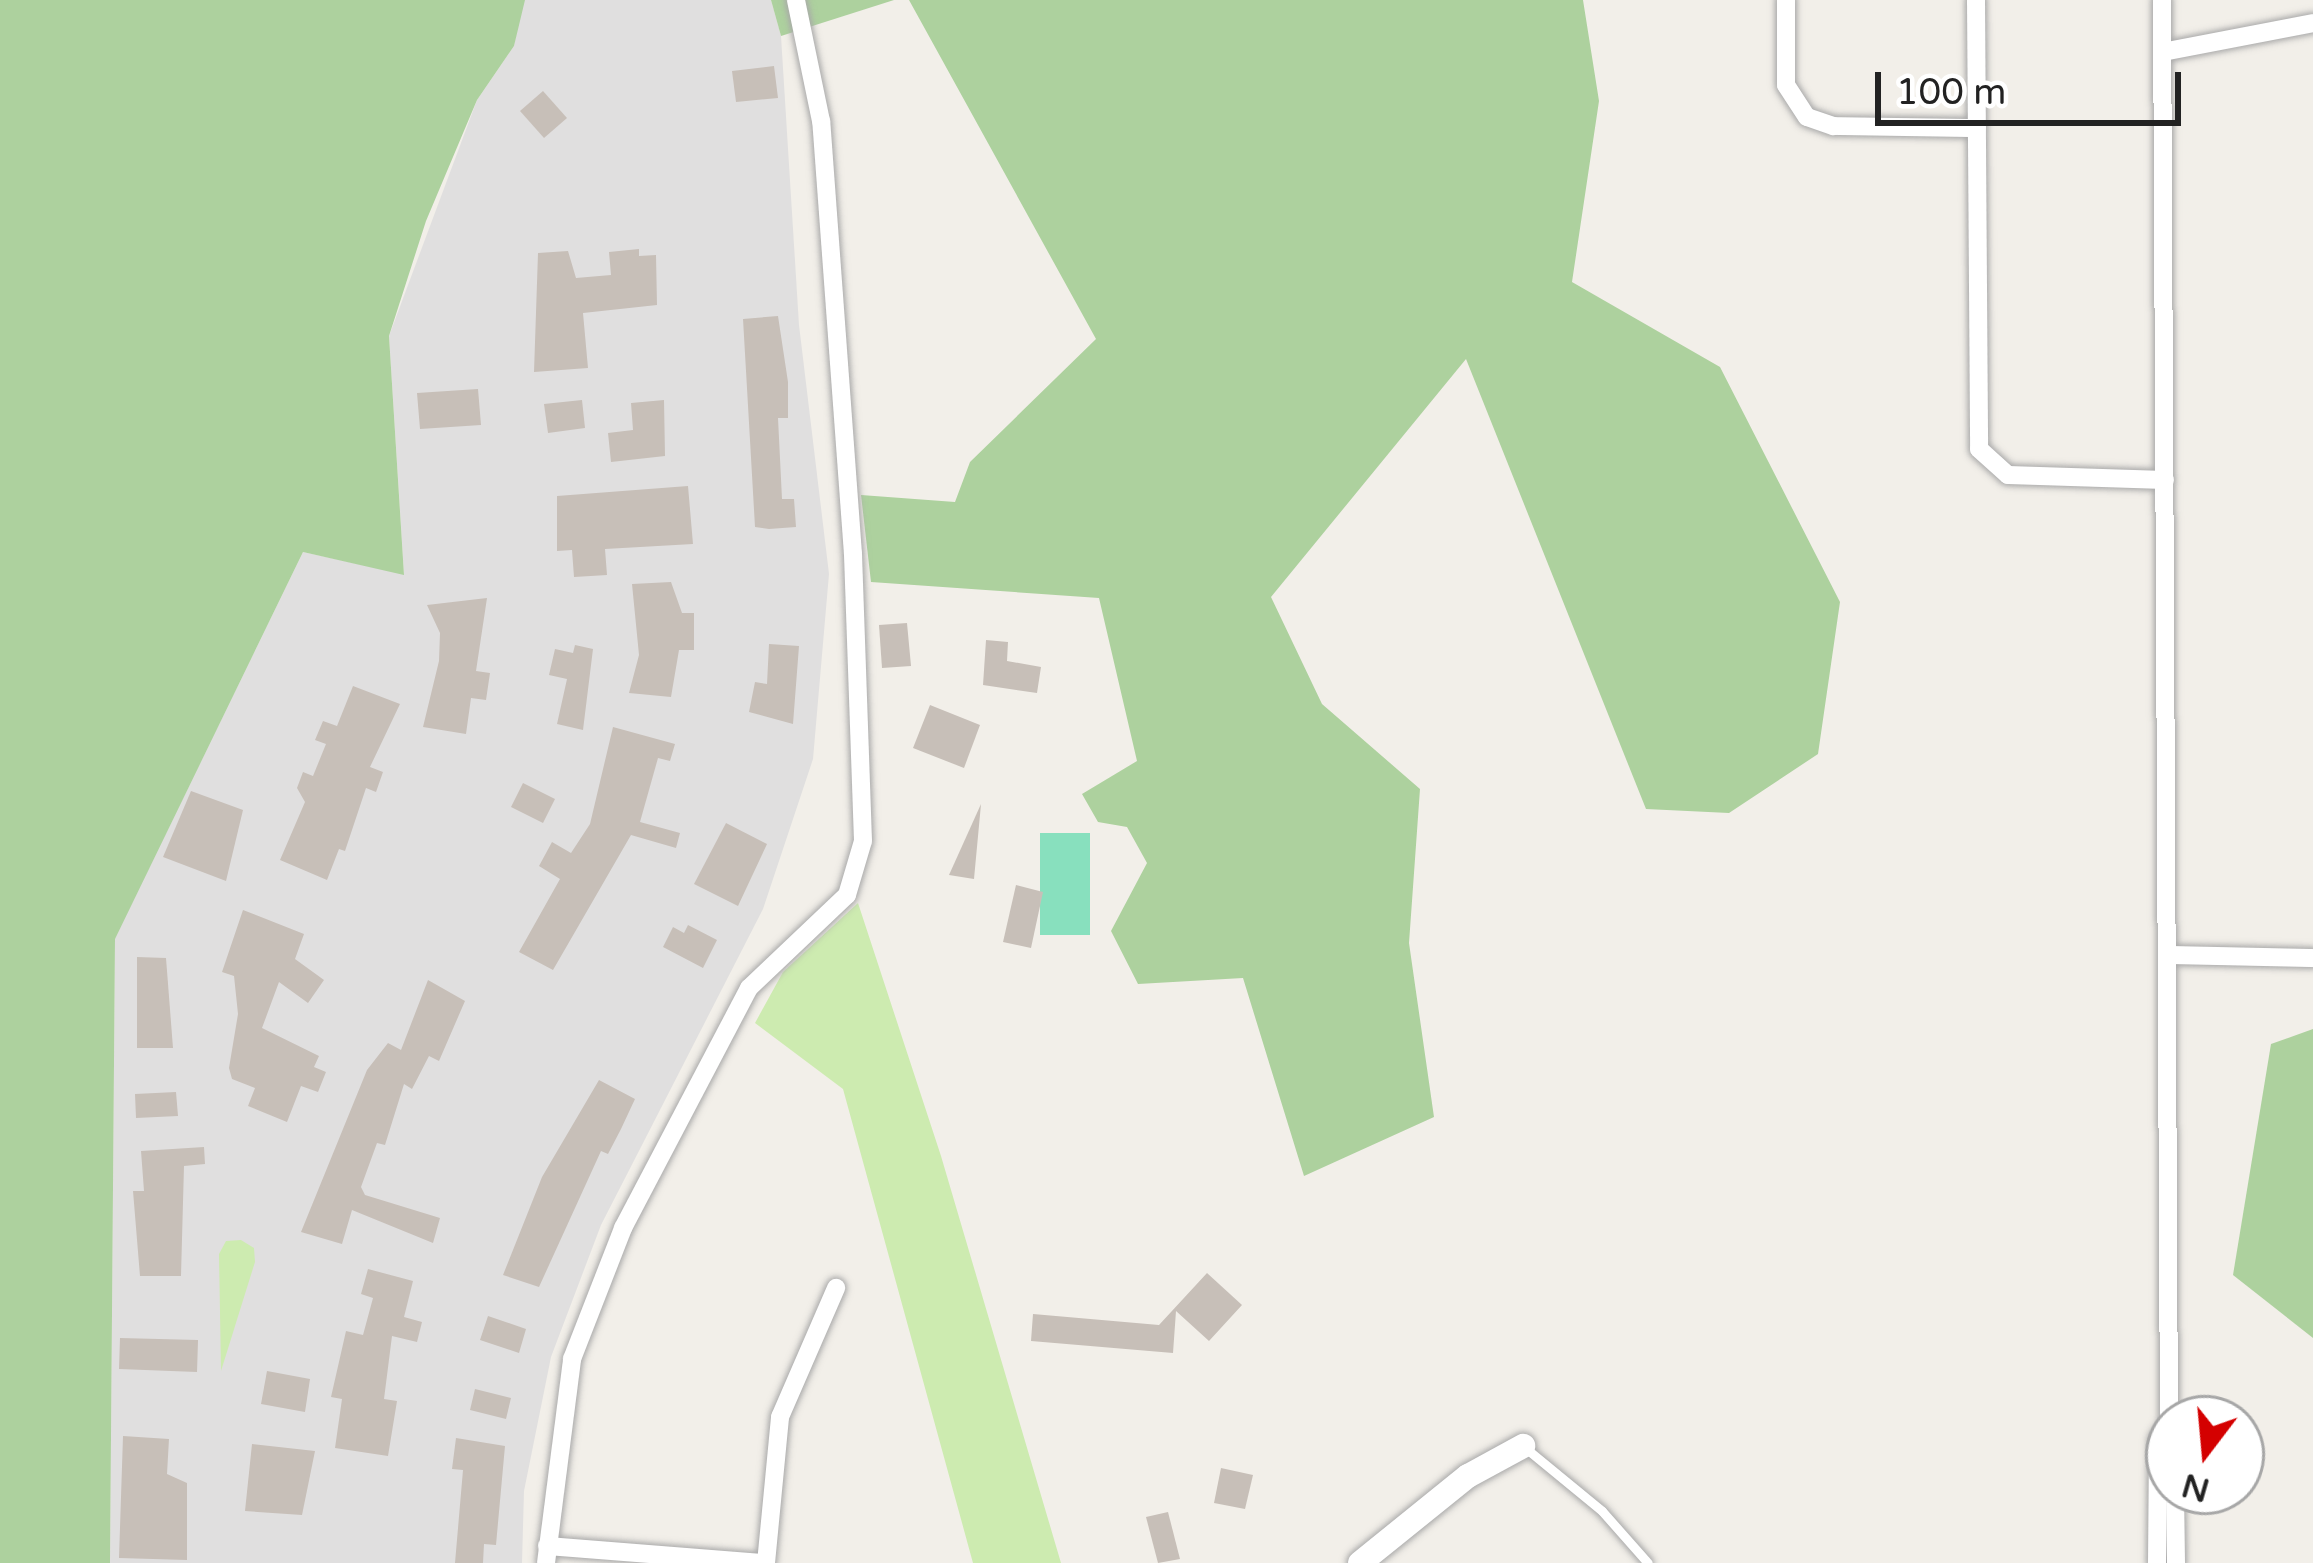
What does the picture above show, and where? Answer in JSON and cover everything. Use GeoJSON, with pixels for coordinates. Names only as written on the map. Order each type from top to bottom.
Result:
{"type":"FeatureCollection","features":[{"type":"Feature","properties":{"kind":"street"},"geometry":{"type":"LineString","coordinates":[[796,0],[820,121],[867,809],[847,895],[763,967],[623,1228],[572,1359],[546,1554],[766,1563],[780,1417],[836,1288]]}},
{"type":"Feature","properties":{"kind":"street"},"geometry":{"type":"LineString","coordinates":[[1786,0],[1786,85],[1807,118],[1833,126],[1977,128]]}},
{"type":"Feature","properties":{"kind":"street"},"geometry":{"type":"LineString","coordinates":[[1976,0],[1984,458],[2018,476],[2165,480]]}},
{"type":"Feature","properties":{"kind":"street"},"geometry":{"type":"LineString","coordinates":[[2162,0],[2168,1395]]}},
{"type":"Feature","properties":{"kind":"street"},"geometry":{"type":"LineString","coordinates":[[2162,52],[2313,23]]}},
{"type":"Feature","properties":{"kind":"street"},"geometry":{"type":"LineString","coordinates":[[2168,955],[2313,958]]}},
{"type":"Feature","properties":{"kind":"street"},"geometry":{"type":"LineString","coordinates":[[1360,1563],[1468,1476],[1523,1446]]}},
{"type":"Feature","properties":{"kind":"street"},"geometry":{"type":"LineString","coordinates":[[2157,1563],[2165,1515]]}},
{"type":"Feature","properties":{"kind":"street"},"geometry":{"type":"LineString","coordinates":[[2171,1515],[2176,1563]]}},
{"type":"Feature","properties":{"kind":"lane"},"geometry":{"type":"LineString","coordinates":[[1523,1446],[1602,1511],[1648,1563]]}},
{"type":"Feature","properties":{"kind":"shaded area"},"geometry":{"type":"Polygon","coordinates":[[[523,0],[771,0],[781,36],[799,325],[829,574],[813,759],[763,909],[601,1225],[551,1357],[524,1491],[522,1563],[110,1563],[115,938],[303,552],[404,574],[389,336],[477,100],[514,46],[523,0]]]}},
{"type":"Feature","properties":{"kind":"green space"},"geometry":{"type":"Polygon","coordinates":[[[0,0],[525,0],[514,46],[477,100],[426,221],[389,336],[404,575],[303,552],[115,939],[110,1563],[0,1563],[0,0]]]}},
{"type":"Feature","properties":{"kind":"green space"},"geometry":{"type":"Polygon","coordinates":[[[771,0],[894,0],[781,36],[771,0]]]}},
{"type":"Feature","properties":{"kind":"green space"},"geometry":{"type":"Polygon","coordinates":[[[909,0],[1583,0],[1599,101],[1572,282],[1720,367],[1840,602],[1818,754],[1729,813],[1646,809],[1466,359],[1271,597],[1322,704],[1420,789],[1409,943],[1434,1117],[1304,1176],[1243,978],[1138,984],[1111,931],[1147,863],[1127,827],[1098,822],[1082,794],[1137,761],[1099,598],[871,582],[861,495],[955,502],[970,462],[1096,339],[909,0]]]}},
{"type":"Feature","properties":{"kind":"green space"},"geometry":{"type":"Polygon","coordinates":[[[1040,833],[1090,833],[1090,935],[1040,935],[1040,833]]]}},
{"type":"Feature","properties":{"kind":"green space"},"geometry":{"type":"Polygon","coordinates":[[[858,903],[941,1156],[1061,1563],[973,1563],[843,1089],[755,1023],[783,972],[858,903]]]}},
{"type":"Feature","properties":{"kind":"green space"},"geometry":{"type":"Polygon","coordinates":[[[2313,1029],[2313,1338],[2233,1275],[2271,1044],[2313,1029]]]}},
{"type":"Feature","properties":{"kind":"green space"},"geometry":{"type":"Polygon","coordinates":[[[241,1240],[254,1248],[255,1262],[221,1371],[219,1254],[226,1241],[241,1240]]]}},
{"type":"Feature","properties":{"kind":"building"},"geometry":{"type":"Polygon","coordinates":[[[774,66],[778,98],[736,102],[732,71],[774,66]]]}},
{"type":"Feature","properties":{"kind":"building"},"geometry":{"type":"Polygon","coordinates":[[[543,91],[567,118],[544,138],[520,111],[543,91]]]}},
{"type":"Feature","properties":{"kind":"building"},"geometry":{"type":"Polygon","coordinates":[[[639,249],[639,256],[656,255],[657,305],[583,313],[588,368],[534,372],[538,253],[568,251],[576,278],[611,275],[609,252],[639,249]]]}},
{"type":"Feature","properties":{"kind":"building"},"geometry":{"type":"Polygon","coordinates":[[[778,316],[788,382],[788,418],[778,418],[782,499],[794,499],[796,527],[769,529],[755,527],[743,319],[778,316]]]}},
{"type":"Feature","properties":{"kind":"building"},"geometry":{"type":"Polygon","coordinates":[[[478,389],[481,425],[420,429],[417,393],[478,389]]]}},
{"type":"Feature","properties":{"kind":"building"},"geometry":{"type":"Polygon","coordinates":[[[582,400],[585,428],[548,433],[544,404],[582,400]]]}},
{"type":"Feature","properties":{"kind":"building"},"geometry":{"type":"Polygon","coordinates":[[[664,400],[665,456],[611,462],[608,433],[633,430],[631,403],[664,400]]]}},
{"type":"Feature","properties":{"kind":"building"},"geometry":{"type":"Polygon","coordinates":[[[688,486],[693,544],[605,549],[607,575],[574,577],[572,550],[557,551],[557,496],[688,486]]]}},
{"type":"Feature","properties":{"kind":"building"},"geometry":{"type":"Polygon","coordinates":[[[671,582],[682,613],[694,613],[694,650],[679,650],[671,697],[629,693],[639,655],[632,584],[671,582]]]}},
{"type":"Feature","properties":{"kind":"building"},"geometry":{"type":"Polygon","coordinates":[[[487,598],[476,671],[490,673],[486,700],[471,698],[466,734],[423,727],[439,661],[440,633],[427,605],[487,598]]]}},
{"type":"Feature","properties":{"kind":"building"},"geometry":{"type":"Polygon","coordinates":[[[907,623],[911,666],[882,668],[879,625],[907,623]]]}},
{"type":"Feature","properties":{"kind":"building"},"geometry":{"type":"Polygon","coordinates":[[[986,640],[1008,642],[1007,661],[1041,667],[1037,693],[983,685],[986,640]]]}},
{"type":"Feature","properties":{"kind":"building"},"geometry":{"type":"Polygon","coordinates":[[[769,644],[799,646],[793,724],[749,712],[755,682],[767,684],[769,644]]]}},
{"type":"Feature","properties":{"kind":"building"},"geometry":{"type":"Polygon","coordinates":[[[575,645],[593,649],[583,730],[557,724],[567,679],[549,675],[555,649],[573,653],[575,645]]]}},
{"type":"Feature","properties":{"kind":"building"},"geometry":{"type":"Polygon","coordinates":[[[353,686],[400,704],[370,767],[383,772],[376,792],[366,788],[345,851],[339,849],[327,880],[280,860],[305,802],[297,788],[303,772],[313,776],[326,744],[315,740],[323,721],[337,726],[353,686]]]}},
{"type":"Feature","properties":{"kind":"building"},"geometry":{"type":"Polygon","coordinates":[[[930,705],[980,725],[964,768],[913,748],[930,705]]]}},
{"type":"Feature","properties":{"kind":"building"},"geometry":{"type":"Polygon","coordinates":[[[613,727],[675,744],[670,761],[658,758],[640,822],[680,833],[676,848],[631,835],[553,970],[519,952],[560,879],[539,866],[552,842],[571,853],[590,824],[613,727]]]}},
{"type":"Feature","properties":{"kind":"building"},"geometry":{"type":"Polygon","coordinates":[[[523,783],[555,799],[543,823],[511,807],[523,783]]]}},
{"type":"Feature","properties":{"kind":"building"},"geometry":{"type":"Polygon","coordinates":[[[191,791],[243,810],[226,881],[163,857],[191,791]]]}},
{"type":"Feature","properties":{"kind":"building"},"geometry":{"type":"Polygon","coordinates":[[[981,804],[974,879],[949,875],[981,804]]]}},
{"type":"Feature","properties":{"kind":"building"},"geometry":{"type":"Polygon","coordinates":[[[726,823],[767,844],[738,906],[694,884],[726,823]]]}},
{"type":"Feature","properties":{"kind":"building"},"geometry":{"type":"Polygon","coordinates":[[[1016,885],[1043,892],[1031,948],[1003,942],[1016,885]]]}},
{"type":"Feature","properties":{"kind":"building"},"geometry":{"type":"Polygon","coordinates":[[[243,910],[304,934],[295,959],[324,980],[308,1003],[279,982],[262,1028],[319,1056],[314,1067],[326,1072],[318,1092],[301,1086],[287,1122],[248,1106],[255,1088],[232,1079],[229,1068],[238,1014],[234,976],[222,972],[243,910]]]}},
{"type":"Feature","properties":{"kind":"building"},"geometry":{"type":"Polygon","coordinates":[[[688,925],[717,940],[703,968],[663,947],[673,927],[684,933],[688,925]]]}},
{"type":"Feature","properties":{"kind":"building"},"geometry":{"type":"Polygon","coordinates":[[[137,957],[166,958],[173,1048],[137,1048],[137,957]]]}},
{"type":"Feature","properties":{"kind":"building"},"geometry":{"type":"Polygon","coordinates":[[[428,980],[465,1001],[439,1061],[429,1056],[412,1089],[404,1084],[385,1145],[377,1143],[361,1187],[365,1195],[440,1218],[433,1243],[352,1210],[342,1244],[301,1232],[367,1070],[388,1043],[401,1050],[428,980]]]}},
{"type":"Feature","properties":{"kind":"building"},"geometry":{"type":"Polygon","coordinates":[[[599,1080],[635,1099],[621,1129],[608,1154],[601,1151],[539,1287],[503,1275],[542,1177],[599,1080]]]}},
{"type":"Feature","properties":{"kind":"building"},"geometry":{"type":"Polygon","coordinates":[[[176,1092],[178,1116],[136,1118],[135,1094],[176,1092]]]}},
{"type":"Feature","properties":{"kind":"building"},"geometry":{"type":"Polygon","coordinates":[[[204,1147],[205,1164],[184,1166],[181,1276],[140,1276],[133,1191],[144,1191],[141,1151],[204,1147]]]}},
{"type":"Feature","properties":{"kind":"building"},"geometry":{"type":"Polygon","coordinates":[[[368,1269],[413,1281],[404,1317],[422,1322],[417,1342],[392,1336],[384,1399],[397,1401],[388,1456],[335,1448],[342,1399],[331,1397],[346,1331],[363,1335],[373,1298],[361,1294],[368,1269]]]}},
{"type":"Feature","properties":{"kind":"building"},"geometry":{"type":"Polygon","coordinates":[[[1207,1273],[1242,1305],[1209,1341],[1176,1311],[1173,1353],[1031,1341],[1033,1314],[1159,1325],[1207,1273]]]}},
{"type":"Feature","properties":{"kind":"building"},"geometry":{"type":"Polygon","coordinates":[[[488,1316],[526,1329],[519,1353],[480,1340],[488,1316]]]}},
{"type":"Feature","properties":{"kind":"building"},"geometry":{"type":"Polygon","coordinates":[[[120,1338],[198,1340],[197,1372],[119,1369],[120,1338]]]}},
{"type":"Feature","properties":{"kind":"building"},"geometry":{"type":"Polygon","coordinates":[[[267,1371],[310,1379],[305,1412],[261,1404],[267,1371]]]}},
{"type":"Feature","properties":{"kind":"building"},"geometry":{"type":"Polygon","coordinates":[[[475,1389],[511,1398],[506,1419],[470,1410],[475,1389]]]}},
{"type":"Feature","properties":{"kind":"building"},"geometry":{"type":"Polygon","coordinates":[[[123,1436],[169,1439],[167,1474],[187,1483],[187,1560],[119,1558],[123,1436]]]}},
{"type":"Feature","properties":{"kind":"building"},"geometry":{"type":"Polygon","coordinates":[[[456,1438],[505,1446],[496,1545],[484,1544],[483,1563],[455,1563],[463,1470],[452,1469],[456,1438]]]}},
{"type":"Feature","properties":{"kind":"building"},"geometry":{"type":"Polygon","coordinates":[[[252,1444],[315,1451],[302,1515],[245,1511],[252,1444]]]}},
{"type":"Feature","properties":{"kind":"building"},"geometry":{"type":"Polygon","coordinates":[[[1221,1468],[1253,1475],[1245,1509],[1214,1503],[1221,1468]]]}},
{"type":"Feature","properties":{"kind":"building"},"geometry":{"type":"Polygon","coordinates":[[[1168,1512],[1180,1559],[1158,1563],[1146,1517],[1168,1512]]]}}]}
